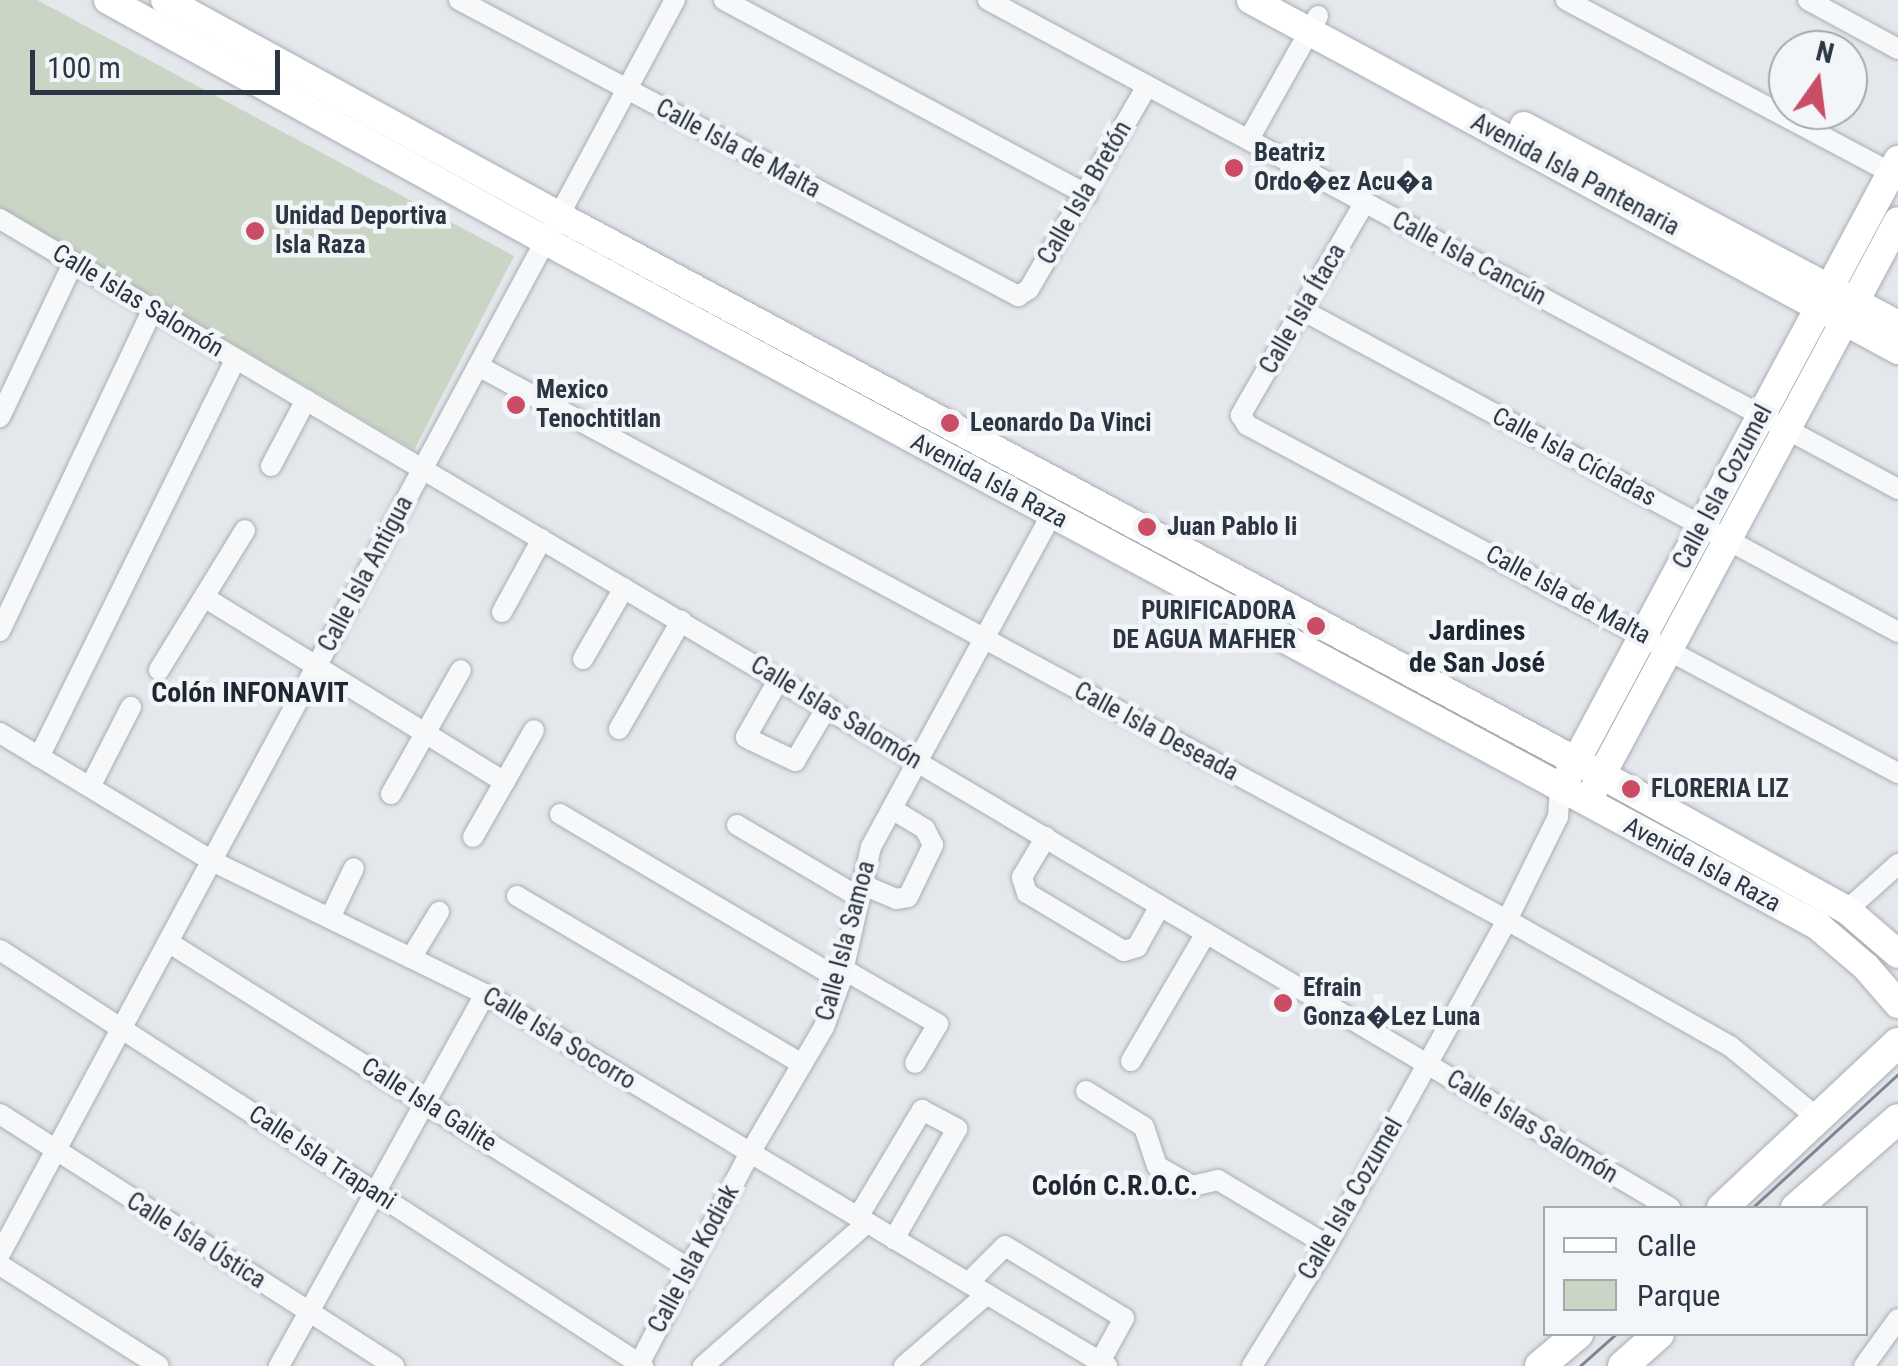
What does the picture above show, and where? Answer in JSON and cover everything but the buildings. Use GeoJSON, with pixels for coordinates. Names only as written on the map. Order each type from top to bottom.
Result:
{"type":"FeatureCollection","features":[{"type":"Feature","properties":{"kind":"main road"},"geometry":{"type":"LineString","coordinates":[[1724,1206],[1898,1043]]}},
{"type":"Feature","properties":{"kind":"main road"},"geometry":{"type":"LineString","coordinates":[[1798,1206],[1898,1119]]}},
{"type":"Feature","properties":{"kind":"main road"},"geometry":{"type":"LineString","coordinates":[[1540,1366],[1576,1336]]}},
{"type":"Feature","properties":{"kind":"main road"},"geometry":{"type":"LineString","coordinates":[[1624,1366],[1657,1336]]}},
{"type":"Feature","properties":{"kind":"street","name":"Avenida Isla Raza"},"geometry":{"type":"LineString","coordinates":[[108,0],[1602,775],[1846,910],[1898,954]]}},
{"type":"Feature","properties":{"kind":"street","name":"Avenida Isla Raza"},"geometry":{"type":"LineString","coordinates":[[165,0],[552,229],[1559,804],[1587,804],[1818,926],[1866,966],[1898,1004]]}},
{"type":"Feature","properties":{"kind":"street","name":"Calle Isla de Malta"},"geometry":{"type":"LineString","coordinates":[[459,0],[1018,296]]}},
{"type":"Feature","properties":{"kind":"street","name":"Calle Isla Antigua"},"geometry":{"type":"LineString","coordinates":[[0,1254],[675,0]]}},
{"type":"Feature","properties":{"kind":"street"},"geometry":{"type":"LineString","coordinates":[[724,0],[1087,195]]}},
{"type":"Feature","properties":{"kind":"street","name":"Calle Isla Cancún"},"geometry":{"type":"LineString","coordinates":[[988,0],[1898,489]]}},
{"type":"Feature","properties":{"kind":"street","name":"Avenida Isla Pantenaria"},"geometry":{"type":"LineString","coordinates":[[1251,0],[1314,24],[1838,305],[1898,350]]}},
{"type":"Feature","properties":{"kind":"street","name":"Avenida Isla Pantenaria"},"geometry":{"type":"LineString","coordinates":[[1288,0],[1314,24]]}},
{"type":"Feature","properties":{"kind":"street"},"geometry":{"type":"LineString","coordinates":[[1566,0],[1895,167]]}},
{"type":"Feature","properties":{"kind":"street"},"geometry":{"type":"LineString","coordinates":[[1808,0],[1898,49]]}},
{"type":"Feature","properties":{"kind":"street"},"geometry":{"type":"LineString","coordinates":[[1249,140],[1314,24]]}},
{"type":"Feature","properties":{"kind":"street","name":"Calle Isla Bretón"},"geometry":{"type":"LineString","coordinates":[[1018,296],[1029,290],[1147,86]]}},
{"type":"Feature","properties":{"kind":"street","name":"Calle Isla Cozumel"},"geometry":{"type":"LineString","coordinates":[[1587,804],[1789,430],[1895,167]]}},
{"type":"Feature","properties":{"kind":"street","name":"Calle Isla Ítaca"},"geometry":{"type":"LineString","coordinates":[[1241,415],[1365,202]]}},
{"type":"Feature","properties":{"kind":"street","name":"Calle Islas Salomón"},"geometry":{"type":"LineString","coordinates":[[0,219],[1667,1206]]}},
{"type":"Feature","properties":{"kind":"street","name":"Calle Isla Cozumel"},"geometry":{"type":"LineString","coordinates":[[1252,1366],[1327,1245],[1507,920],[1576,762],[1762,416],[1898,221]]}},
{"type":"Feature","properties":{"kind":"street"},"geometry":{"type":"LineString","coordinates":[[0,417],[74,263]]}},
{"type":"Feature","properties":{"kind":"street","name":"Avenida Isla Pantenaria"},"geometry":{"type":"LineString","coordinates":[[1838,305],[1898,324]]}},
{"type":"Feature","properties":{"kind":"street"},"geometry":{"type":"LineString","coordinates":[[0,630],[153,309]]}},
{"type":"Feature","properties":{"kind":"street","name":"Calle Isla Cícladas"},"geometry":{"type":"LineString","coordinates":[[1302,310],[1898,632]]}},
{"type":"Feature","properties":{"kind":"street"},"geometry":{"type":"LineString","coordinates":[[40,756],[236,358]]}},
{"type":"Feature","properties":{"kind":"street","name":"Calle Isla Deseada"},"geometry":{"type":"LineString","coordinates":[[478,366],[1507,920],[1730,1046],[1819,1119]]}},
{"type":"Feature","properties":{"kind":"street"},"geometry":{"type":"LineString","coordinates":[[271,466],[306,400]]}},
{"type":"Feature","properties":{"kind":"street","name":"Calle Isla de Malta"},"geometry":{"type":"LineString","coordinates":[[1241,415],[1247,425],[1898,773]]}},
{"type":"Feature","properties":{"kind":"street","name":"Calle Isla Samoa"},"geometry":{"type":"LineString","coordinates":[[750,1153],[824,1027],[842,974],[871,848],[1051,515]]}},
{"type":"Feature","properties":{"kind":"street"},"geometry":{"type":"LineString","coordinates":[[159,670],[245,530]]}},
{"type":"Feature","properties":{"kind":"street"},"geometry":{"type":"LineString","coordinates":[[502,612],[542,539]]}},
{"type":"Feature","properties":{"kind":"street"},"geometry":{"type":"LineString","coordinates":[[583,659],[624,588]]}},
{"type":"Feature","properties":{"kind":"street"},"geometry":{"type":"LineString","coordinates":[[204,597],[505,782]]}},
{"type":"Feature","properties":{"kind":"street"},"geometry":{"type":"LineString","coordinates":[[618,729],[681,621]]}},
{"type":"Feature","properties":{"kind":"street"},"geometry":{"type":"LineString","coordinates":[[391,794],[461,670]]}},
{"type":"Feature","properties":{"kind":"street"},"geometry":{"type":"LineString","coordinates":[[779,679],[746,737],[762,747],[795,761],[827,707]]}},
{"type":"Feature","properties":{"kind":"street"},"geometry":{"type":"LineString","coordinates":[[90,788],[131,707]]}},
{"type":"Feature","properties":{"kind":"street"},"geometry":{"type":"LineString","coordinates":[[473,837],[534,730]]}},
{"type":"Feature","properties":{"kind":"street","name":"Calle Isla Socorro"},"geometry":{"type":"LineString","coordinates":[[0,732],[212,861],[485,994],[1103,1364]]}},
{"type":"Feature","properties":{"kind":"street"},"geometry":{"type":"LineString","coordinates":[[737,825],[859,890],[896,899],[908,897],[933,845],[926,829],[892,810]]}},
{"type":"Feature","properties":{"kind":"street"},"geometry":{"type":"LineString","coordinates":[[560,814],[938,1024],[915,1063]]}},
{"type":"Feature","properties":{"kind":"street"},"geometry":{"type":"LineString","coordinates":[[1046,837],[1022,877],[1027,893],[1124,951],[1136,947],[1160,906]]}},
{"type":"Feature","properties":{"kind":"street"},"geometry":{"type":"LineString","coordinates":[[1846,910],[1898,864]]}},
{"type":"Feature","properties":{"kind":"street"},"geometry":{"type":"LineString","coordinates":[[330,918],[354,868]]}},
{"type":"Feature","properties":{"kind":"street"},"geometry":{"type":"LineString","coordinates":[[518,896],[802,1064]]}},
{"type":"Feature","properties":{"kind":"street"},"geometry":{"type":"LineString","coordinates":[[411,958],[438,912]]}},
{"type":"Feature","properties":{"kind":"street"},"geometry":{"type":"LineString","coordinates":[[1131,1061],[1206,933]]}},
{"type":"Feature","properties":{"kind":"street","name":"Calle Isla Galite"},"geometry":{"type":"LineString","coordinates":[[168,942],[689,1268]]}},
{"type":"Feature","properties":{"kind":"street","name":"Calle Isla Trapani"},"geometry":{"type":"LineString","coordinates":[[0,950],[640,1365]]}},
{"type":"Feature","properties":{"kind":"street"},"geometry":{"type":"LineString","coordinates":[[279,1366],[485,994]]}},
{"type":"Feature","properties":{"kind":"street"},"geometry":{"type":"LineString","coordinates":[[1086,1090],[1144,1127],[1157,1166],[1192,1186],[1218,1180],[1327,1245]]}},
{"type":"Feature","properties":{"kind":"street"},"geometry":{"type":"LineString","coordinates":[[703,1366],[863,1220],[922,1110],[957,1129],[894,1238]]}},
{"type":"Feature","properties":{"kind":"street","name":"Calle Isla Ústica"},"geometry":{"type":"LineString","coordinates":[[0,1114],[394,1366]]}},
{"type":"Feature","properties":{"kind":"street","name":"Calle Isla Kodiak"},"geometry":{"type":"LineString","coordinates":[[640,1365],[750,1153]]}},
{"type":"Feature","properties":{"kind":"street"},"geometry":{"type":"LineString","coordinates":[[904,1366],[978,1289],[1005,1246],[1124,1318],[1103,1364]]}},
{"type":"Feature","properties":{"kind":"street"},"geometry":{"type":"LineString","coordinates":[[0,1265],[159,1366]]}},
{"type":"Feature","properties":{"kind":"street"},"geometry":{"type":"LineString","coordinates":[[1864,1366],[1898,1319]]}},
{"type":"Feature","properties":{"kind":"green space","name":"Unidad Deportiva Isla Raza"},"geometry":{"type":"Polygon","coordinates":[[[0,0],[37,0],[514,256],[414,450],[0,207],[0,0]]]}},
{"type":"Feature","properties":{"kind":"tram line"},"geometry":{"type":"LineString","coordinates":[[1754,1206],[1898,1074]]}},
{"type":"Feature","properties":{"kind":"tram line"},"geometry":{"type":"LineString","coordinates":[[1580,1366],[1614,1336]]}},
{"type":"Feature","properties":{"kind":"place","name":"Beatriz Ordo�ez Acu�a"},"geometry":{"type":"Point","coordinates":[1234,168]}},
{"type":"Feature","properties":{"kind":"place","name":"Unidad Deportiva Isla Raza"},"geometry":{"type":"Point","coordinates":[255,231]}},
{"type":"Feature","properties":{"kind":"place","name":"Mexico Tenochtitlan"},"geometry":{"type":"Point","coordinates":[516,405]}},
{"type":"Feature","properties":{"kind":"place","name":"Leonardo Da Vinci"},"geometry":{"type":"Point","coordinates":[950,423]}},
{"type":"Feature","properties":{"kind":"place","name":"Juan Pablo Ii"},"geometry":{"type":"Point","coordinates":[1147,527]}},
{"type":"Feature","properties":{"kind":"place","name":"PURIFICADORA DE AGUA MAFHER"},"geometry":{"type":"Point","coordinates":[1316,626]}},
{"type":"Feature","properties":{"kind":"place","name":"FLORERIA LIZ"},"geometry":{"type":"Point","coordinates":[1631,789]}},
{"type":"Feature","properties":{"kind":"place","name":"Efrain Gonza�Lez Luna"},"geometry":{"type":"Point","coordinates":[1283,1003]}},
{"type":"Feature","properties":{"kind":"district","name":"Jardines de San José"},"geometry":{"type":"Point","coordinates":[1477,647]}},
{"type":"Feature","properties":{"kind":"district","name":"Colón INFONAVIT"},"geometry":{"type":"Point","coordinates":[250,693]}},
{"type":"Feature","properties":{"kind":"district","name":"Colón C.R.O.C."},"geometry":{"type":"Point","coordinates":[1115,1186]}}]}
